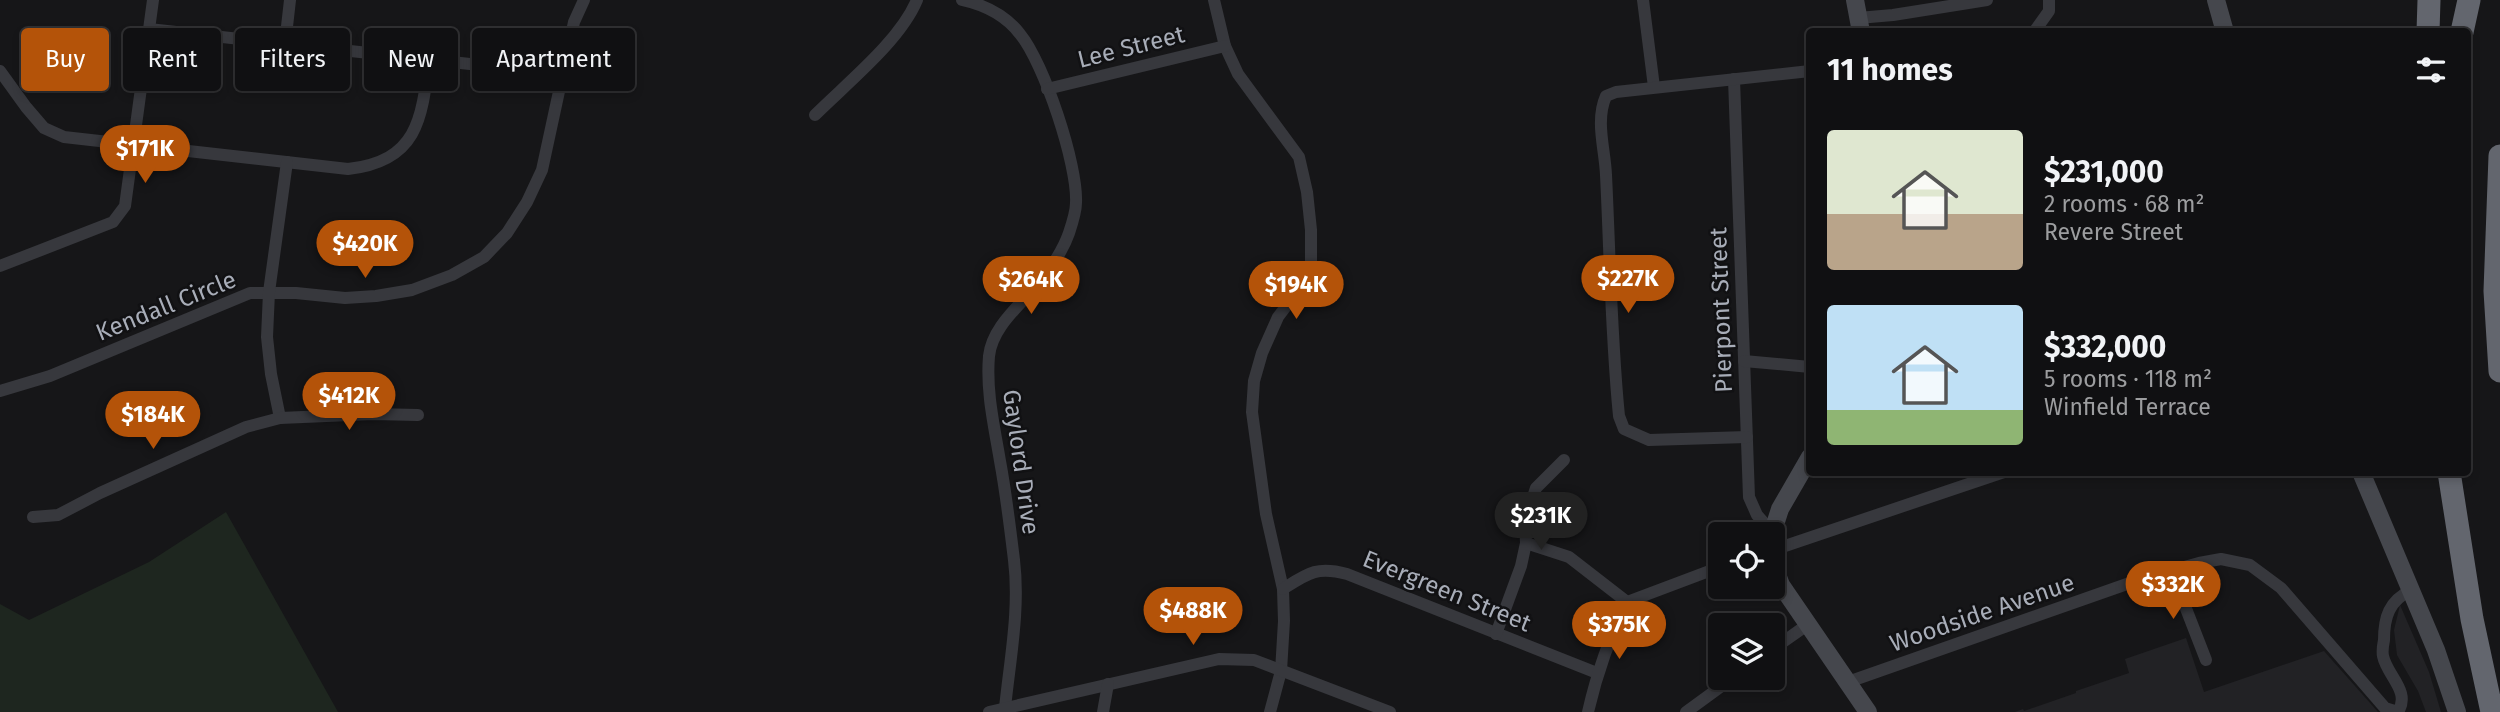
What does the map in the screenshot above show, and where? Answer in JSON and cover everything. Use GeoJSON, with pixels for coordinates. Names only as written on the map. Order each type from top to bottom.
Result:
{"type":"FeatureCollection","features":[{"type":"Feature","properties":{"kind":"highway"},"geometry":{"type":"LineString","coordinates":[[2428,28],[2429,0]]}},
{"type":"Feature","properties":{"kind":"highway"},"geometry":{"type":"LineString","coordinates":[[2463,28],[2469,0]]}},
{"type":"Feature","properties":{"kind":"highway"},"geometry":{"type":"LineString","coordinates":[[2500,156],[2495,291],[2500,371]]}},
{"type":"Feature","properties":{"kind":"highway"},"geometry":{"type":"LineString","coordinates":[[2450,476],[2472,619],[2492,712]]}},
{"type":"Feature","properties":{"kind":"main road"},"geometry":{"type":"LineString","coordinates":[[2216,0],[2224,28]]}},
{"type":"Feature","properties":{"kind":"main road"},"geometry":{"type":"LineString","coordinates":[[1776,522],[1780,509],[1806,464]]}},
{"type":"Feature","properties":{"kind":"main road"},"geometry":{"type":"LineString","coordinates":[[2363,476],[2446,676],[2457,712]]}},
{"type":"Feature","properties":{"kind":"main road"},"geometry":{"type":"LineString","coordinates":[[1785,591],[1868,712]]}},
{"type":"Feature","properties":{"kind":"street"},"geometry":{"type":"LineString","coordinates":[[149,28],[153,0]]}},
{"type":"Feature","properties":{"kind":"street"},"geometry":{"type":"LineString","coordinates":[[287,28],[290,0]]}},
{"type":"Feature","properties":{"kind":"street","name":"Kendall Circle"},"geometry":{"type":"LineString","coordinates":[[573,28],[584,0]]}},
{"type":"Feature","properties":{"kind":"street"},"geometry":{"type":"LineString","coordinates":[[815,115],[896,34],[912,13],[917,0]]}},
{"type":"Feature","properties":{"kind":"street","name":"Gaylord Drive"},"geometry":{"type":"LineString","coordinates":[[962,0],[998,13],[1019,32],[1034,54],[1067,145],[1074,172],[1076,204],[1069,234],[1053,264],[1009,316],[996,336],[990,352],[988,396],[1001,462],[1015,563],[1015,604],[1005,708]]}},
{"type":"Feature","properties":{"kind":"street"},"geometry":{"type":"LineString","coordinates":[[1214,0],[1225,46],[1238,74],[1300,157],[1307,192],[1311,262],[1303,284],[1279,317],[1262,353],[1254,381],[1252,412],[1266,514],[1283,589],[1281,671],[1270,712]]}},
{"type":"Feature","properties":{"kind":"street"},"geometry":{"type":"LineString","coordinates":[[1643,0],[1654,87]]}},
{"type":"Feature","properties":{"kind":"street"},"geometry":{"type":"LineString","coordinates":[[1858,17],[1893,15],[1987,0]]}},
{"type":"Feature","properties":{"kind":"street"},"geometry":{"type":"LineString","coordinates":[[2037,28],[2049,11],[2049,0]]}},
{"type":"Feature","properties":{"kind":"street","name":"Lee Street"},"geometry":{"type":"LineString","coordinates":[[1047,89],[1225,46]]}},
{"type":"Feature","properties":{"kind":"street"},"geometry":{"type":"LineString","coordinates":[[0,71],[44,128],[64,137],[348,169],[371,166],[390,157],[412,137],[423,109],[425,91]]}},
{"type":"Feature","properties":{"kind":"street"},"geometry":{"type":"LineString","coordinates":[[1747,437],[1648,440],[1624,429],[1619,416],[1609,293],[1606,173],[1601,107],[1606,96],[1616,92],[1806,71]]}},
{"type":"Feature","properties":{"kind":"street","name":"Pierpont Street"},"geometry":{"type":"LineString","coordinates":[[1734,79],[1750,501],[1762,522]]}},
{"type":"Feature","properties":{"kind":"street"},"geometry":{"type":"LineString","coordinates":[[0,266],[113,222],[125,206],[142,91]]}},
{"type":"Feature","properties":{"kind":"street","name":"Kendall Circle"},"geometry":{"type":"LineString","coordinates":[[0,391],[50,376],[250,293],[345,298],[376,296],[412,290],[452,275],[484,257],[514,223],[527,202],[542,170],[559,91]]}},
{"type":"Feature","properties":{"kind":"street"},"geometry":{"type":"LineString","coordinates":[[280,418],[267,337],[269,292],[287,162]]}},
{"type":"Feature","properties":{"kind":"street"},"geometry":{"type":"LineString","coordinates":[[1744,361],[1806,367]]}},
{"type":"Feature","properties":{"kind":"street"},"geometry":{"type":"LineString","coordinates":[[33,517],[58,515],[100,493],[246,427],[280,418],[418,415]]}},
{"type":"Feature","properties":{"kind":"street"},"geometry":{"type":"LineString","coordinates":[[1496,634],[1521,566],[1526,543],[1525,521],[1536,488],[1564,460]]}},
{"type":"Feature","properties":{"kind":"street"},"geometry":{"type":"LineString","coordinates":[[1785,534],[1990,476]]}},
{"type":"Feature","properties":{"kind":"street"},"geometry":{"type":"LineString","coordinates":[[1526,543],[1569,557],[1627,602]]}},
{"type":"Feature","properties":{"kind":"street","name":"Woodside Avenue"},"geometry":{"type":"LineString","coordinates":[[1848,682],[2171,570],[2221,559],[2250,565],[2281,588],[2385,709],[2398,712]]}},
{"type":"Feature","properties":{"kind":"street","name":"Evergreen Street"},"geometry":{"type":"LineString","coordinates":[[1283,589],[1305,575],[1326,569],[1347,574],[1597,673]]}},
{"type":"Feature","properties":{"kind":"street"},"geometry":{"type":"LineString","coordinates":[[2171,570],[2206,660]]}},
{"type":"Feature","properties":{"kind":"street"},"geometry":{"type":"LineString","coordinates":[[1588,712],[1597,673],[1612,631],[1627,602],[1708,572]]}},
{"type":"Feature","properties":{"kind":"street"},"geometry":{"type":"LineString","coordinates":[[2398,712],[2402,705],[2401,691],[2383,657],[2384,630],[2391,604],[2411,590]]}},
{"type":"Feature","properties":{"kind":"street"},"geometry":{"type":"LineString","coordinates":[[1785,641],[1807,625]]}},
{"type":"Feature","properties":{"kind":"street"},"geometry":{"type":"LineString","coordinates":[[989,712],[1219,659],[1254,660],[1390,712]]}},
{"type":"Feature","properties":{"kind":"street"},"geometry":{"type":"LineString","coordinates":[[1102,712],[1108,684]]}},
{"type":"Feature","properties":{"kind":"street"},"geometry":{"type":"LineString","coordinates":[[1686,712],[1716,690]]}},
{"type":"Feature","properties":{"kind":"shaded area"},"geometry":{"type":"Polygon","coordinates":[[[226,512],[338,712],[0,712],[0,604],[29,620],[149,562],[226,512]]]}},
{"type":"Feature","properties":{"kind":"shaded area"},"geometry":{"type":"Polygon","coordinates":[[[2400,605],[2429,672],[2441,712],[2426,712],[2418,691],[2397,655],[2394,630],[2400,605]]]}},
{"type":"Feature","properties":{"kind":"shaded area"},"geometry":{"type":"Polygon","coordinates":[[[2186,638],[2204,692],[2324,651],[2378,712],[2015,712],[2129,673],[2125,659],[2186,638]]]}}]}
